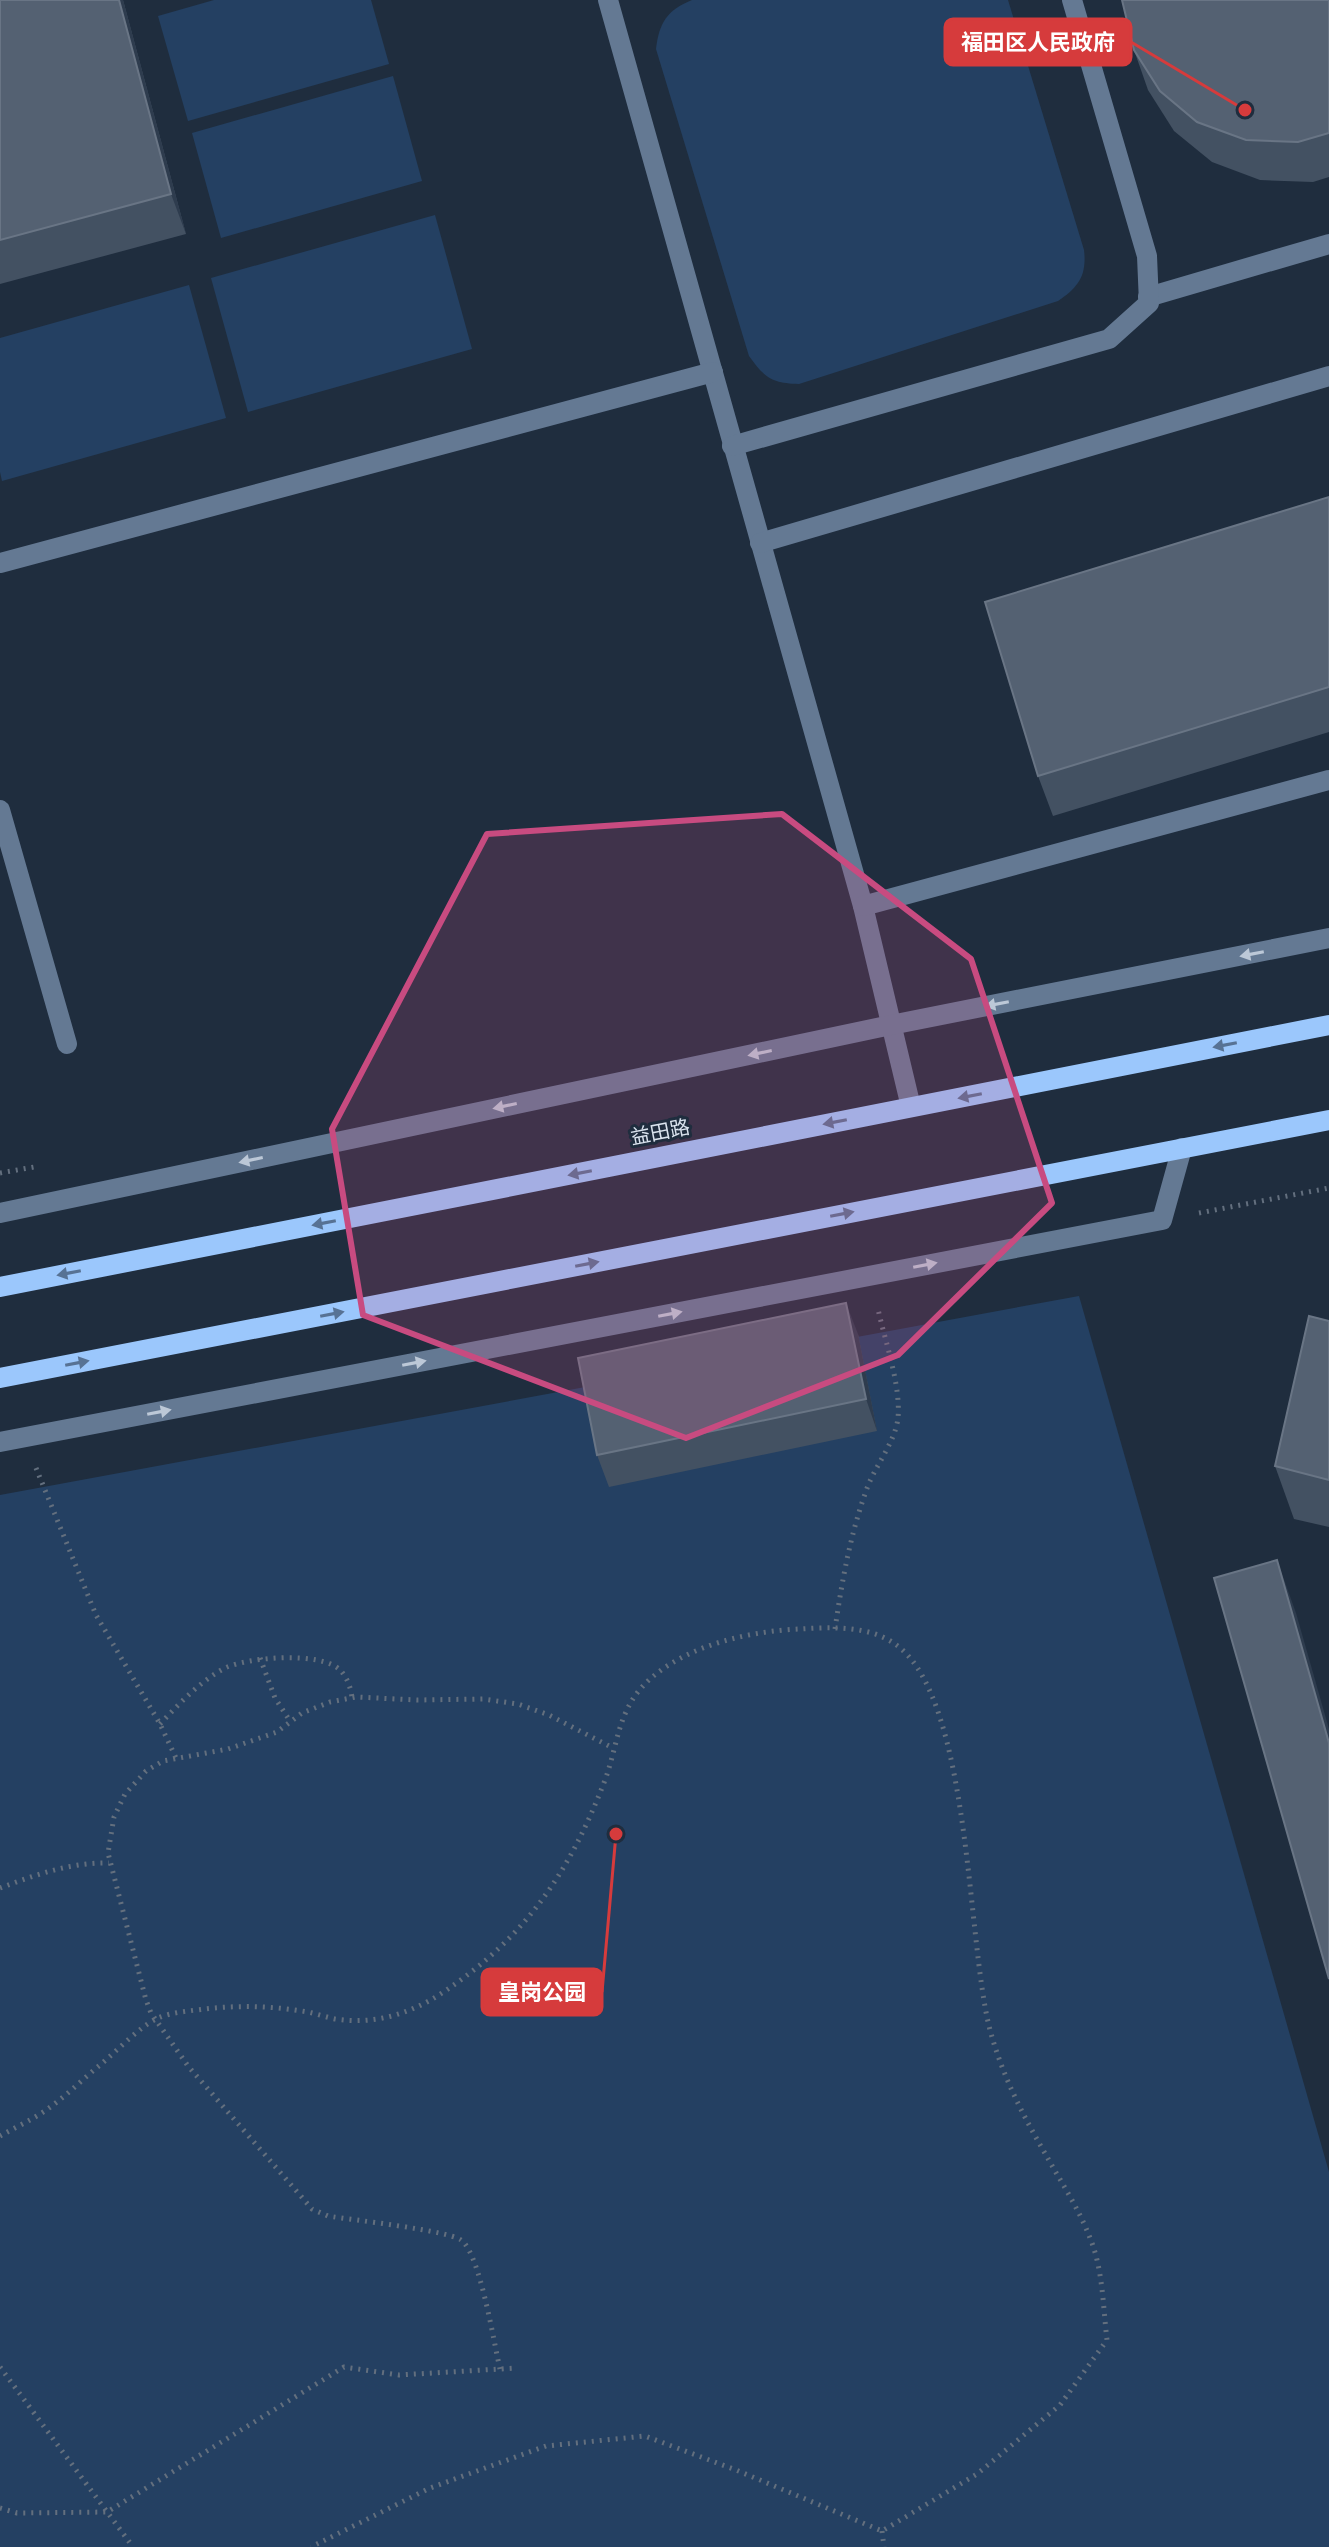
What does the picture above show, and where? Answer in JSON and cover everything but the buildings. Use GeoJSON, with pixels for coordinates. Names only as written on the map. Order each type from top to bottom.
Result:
{"type":"FeatureCollection","features":[{"type":"Feature","properties":{"kind":"main road","name":"益田路"},"geometry":{"type":"LineString","coordinates":[[0,1287],[1329,1025]]}},
{"type":"Feature","properties":{"kind":"main road"},"geometry":{"type":"LineString","coordinates":[[0,1378],[1329,1120]]}},
{"type":"Feature","properties":{"kind":"street"},"geometry":{"type":"LineString","coordinates":[[732,446],[1109,339],[1149,303],[1147,256],[1072,0]]}},
{"type":"Feature","properties":{"kind":"street"},"geometry":{"type":"LineString","coordinates":[[613,1],[732,446],[863,906],[911,1107]]}},
{"type":"Feature","properties":{"kind":"street"},"geometry":{"type":"LineString","coordinates":[[1148,297],[1329,244]]}},
{"type":"Feature","properties":{"kind":"street"},"geometry":{"type":"LineString","coordinates":[[0,563],[713,372]]}},
{"type":"Feature","properties":{"kind":"street"},"geometry":{"type":"LineString","coordinates":[[760,543],[1329,376]]}},
{"type":"Feature","properties":{"kind":"street"},"geometry":{"type":"LineString","coordinates":[[863,906],[1329,780]]}},
{"type":"Feature","properties":{"kind":"street"},"geometry":{"type":"LineString","coordinates":[[0,810],[67,1044]]}},
{"type":"Feature","properties":{"kind":"street"},"geometry":{"type":"LineString","coordinates":[[0,1213],[891,1025],[1329,938]]}},
{"type":"Feature","properties":{"kind":"street"},"geometry":{"type":"LineString","coordinates":[[0,1442],[1162,1220],[1182,1148]]}},
{"type":"Feature","properties":{"kind":"path"},"geometry":{"type":"LineString","coordinates":[[0,1173],[45,1166]]}},
{"type":"Feature","properties":{"kind":"path"},"geometry":{"type":"LineString","coordinates":[[1162,1220],[1329,1188]]}},
{"type":"Feature","properties":{"kind":"path"},"geometry":{"type":"LineString","coordinates":[[835,1629],[846,1551],[866,1488],[892,1438],[898,1419],[897,1394],[878,1309]]}},
{"type":"Feature","properties":{"kind":"path"},"geometry":{"type":"LineString","coordinates":[[37,1468],[96,1615],[160,1724],[176,1758]]}},
{"type":"Feature","properties":{"kind":"path"},"geometry":{"type":"LineString","coordinates":[[0,2136],[47,2109],[156,2019],[196,2010],[249,2006],[360,2021],[379,2020],[413,2010],[468,1973],[520,1928],[561,1875],[602,1787],[618,1726],[634,1695],[653,1676],[673,1663],[727,1640],[775,1630],[835,1629],[878,1633],[900,1648],[919,1668],[931,1692],[956,1781],[989,2024],[1007,2082],[1092,2241],[1100,2277],[1107,2340],[1060,2405],[977,2474],[882,2531]]}},
{"type":"Feature","properties":{"kind":"path"},"geometry":{"type":"LineString","coordinates":[[160,1724],[179,1703],[214,1675],[228,1666],[260,1658],[304,1659],[335,1666],[351,1688],[352,1698]]}},
{"type":"Feature","properties":{"kind":"path"},"geometry":{"type":"LineString","coordinates":[[260,1658],[275,1698],[291,1721]]}},
{"type":"Feature","properties":{"kind":"path"},"geometry":{"type":"LineString","coordinates":[[500,2369],[472,2253],[464,2242],[443,2234],[328,2216],[312,2209],[188,2066],[146,2000],[109,1863],[109,1837],[125,1794],[146,1771],[163,1761],[228,1749],[277,1732],[302,1713],[330,1702],[352,1698],[483,1699],[518,1704],[549,1715],[613,1748]]}},
{"type":"Feature","properties":{"kind":"path"},"geometry":{"type":"LineString","coordinates":[[0,1888],[56,1869],[109,1863]]}},
{"type":"Feature","properties":{"kind":"path"},"geometry":{"type":"LineString","coordinates":[[0,2367],[133,2547]]}},
{"type":"Feature","properties":{"kind":"path"},"geometry":{"type":"LineString","coordinates":[[0,2508],[17,2513],[107,2512],[344,2367],[399,2375],[517,2368]]}},
{"type":"Feature","properties":{"kind":"path"},"geometry":{"type":"LineString","coordinates":[[311,2547],[430,2488],[546,2446],[645,2436],[749,2475],[882,2531]]}},
{"type":"Feature","properties":{"kind":"path"},"geometry":{"type":"LineString","coordinates":[[882,2531],[884,2547]]}},
{"type":"Feature","properties":{"kind":"highlighted area"},"geometry":{"type":"Polygon","coordinates":[[[782,814],[971,959],[1052,1203],[898,1355],[686,1438],[363,1315],[332,1129],[487,834],[782,814]]]}},
{"type":"Feature","properties":{"kind":"shaded area"},"geometry":{"type":"Polygon","coordinates":[[[214,0],[371,0],[389,64],[188,121],[158,16],[214,0]]]}},
{"type":"Feature","properties":{"kind":"shaded area"},"geometry":{"type":"Polygon","coordinates":[[[692,0],[1008,0],[1084,250],[1084,267],[1076,286],[1058,301],[799,384],[775,381],[764,374],[749,356],[656,49],[666,18],[676,8],[692,0]]]}},
{"type":"Feature","properties":{"kind":"shaded area"},"geometry":{"type":"Polygon","coordinates":[[[393,76],[422,181],[221,238],[192,133],[393,76]]]}},
{"type":"Feature","properties":{"kind":"shaded area"},"geometry":{"type":"Polygon","coordinates":[[[435,215],[472,349],[248,412],[211,278],[435,215]]]}},
{"type":"Feature","properties":{"kind":"shaded area"},"geometry":{"type":"Polygon","coordinates":[[[189,285],[226,418],[2,481],[0,338],[189,285]]]}},
{"type":"Feature","properties":{"kind":"shaded area"},"geometry":{"type":"Polygon","coordinates":[[[1079,1296],[1329,2172],[1329,2547],[0,2547],[0,1495],[1079,1296]]]}},
{"type":"Feature","properties":{"kind":"place","name":"福田区人民政府"},"geometry":{"type":"Point","coordinates":[1245,110]}},
{"type":"Feature","properties":{"kind":"place","name":"皇岗公园"},"geometry":{"type":"Point","coordinates":[616,1834]}}]}
